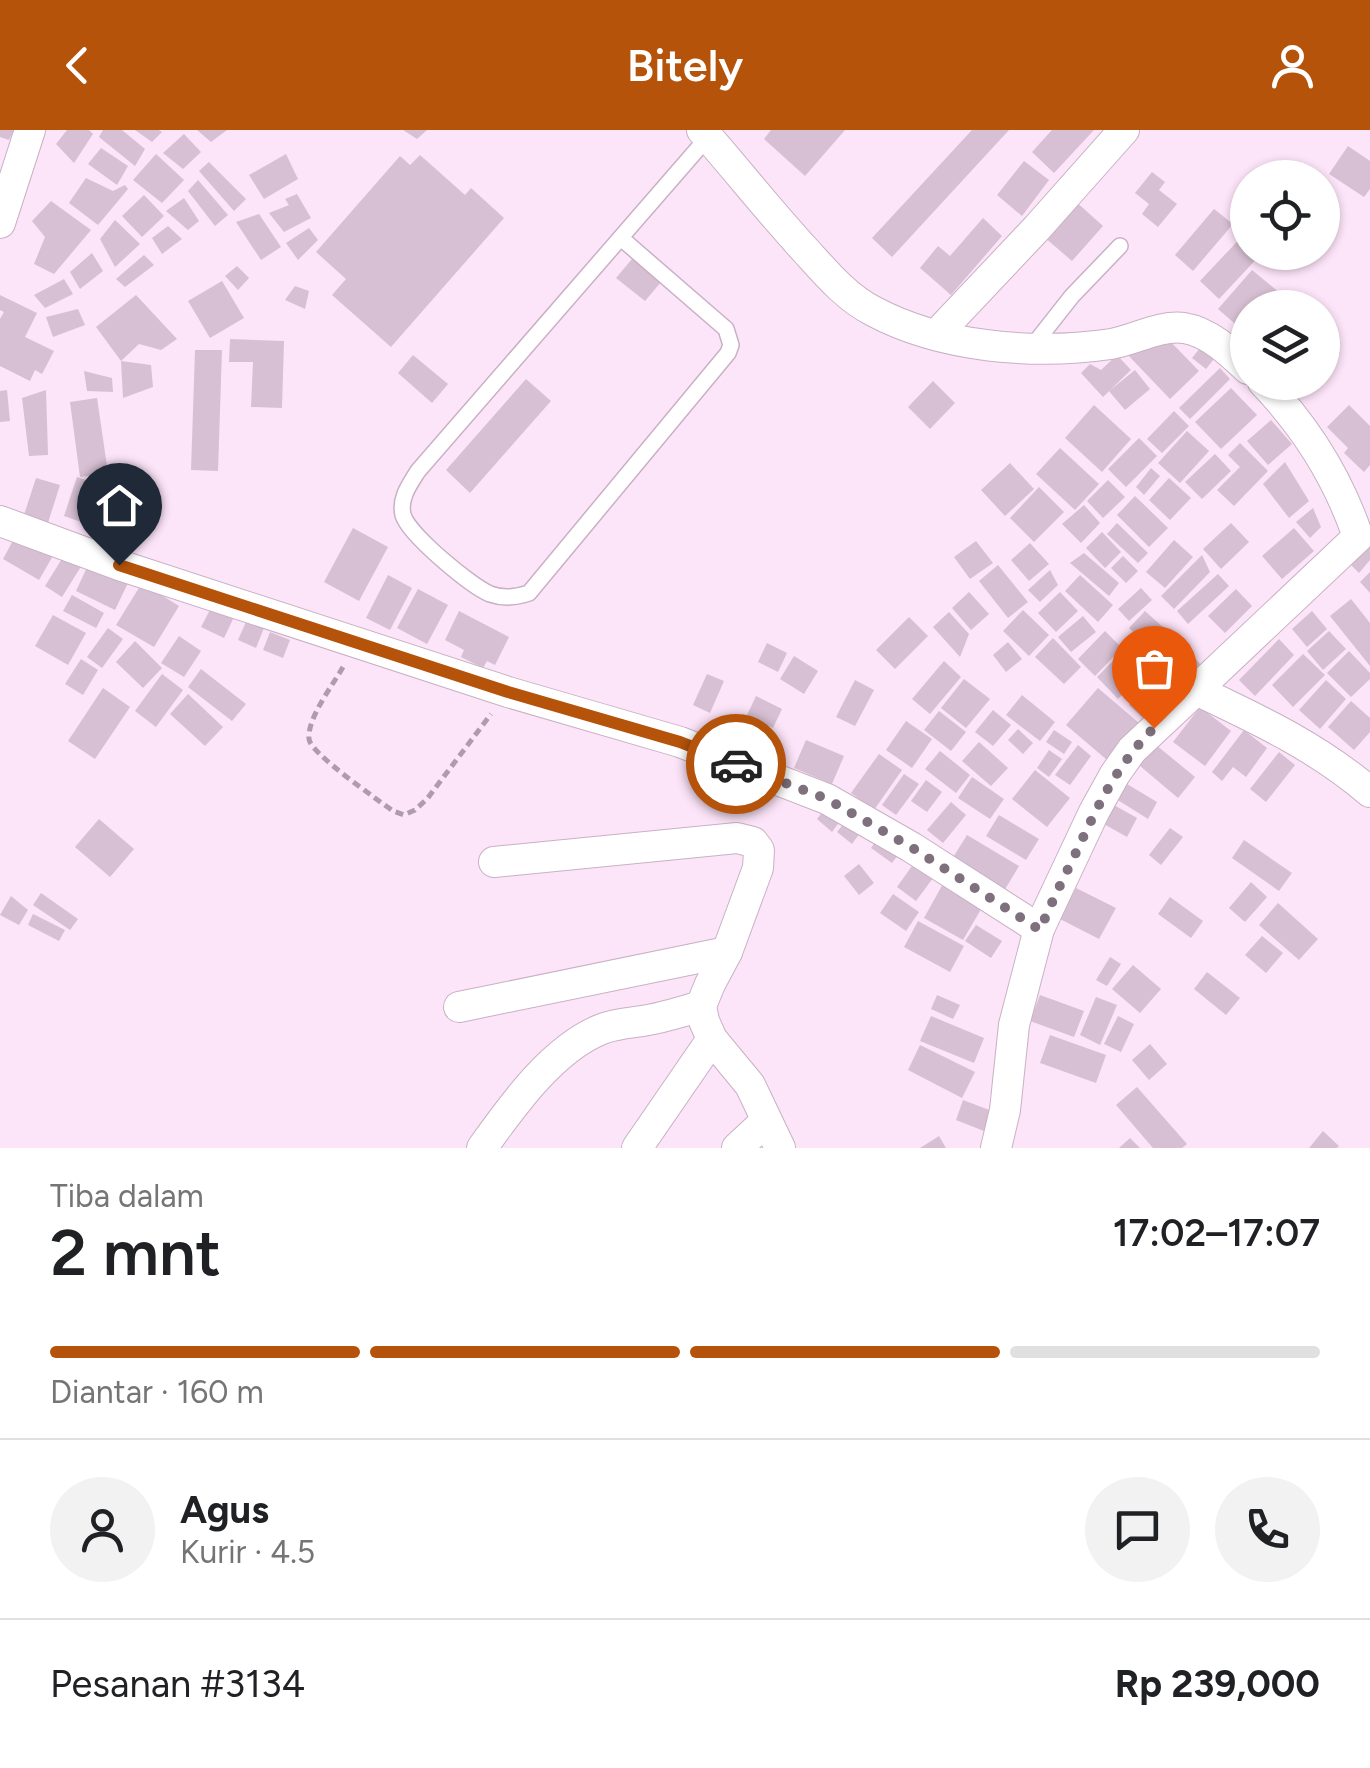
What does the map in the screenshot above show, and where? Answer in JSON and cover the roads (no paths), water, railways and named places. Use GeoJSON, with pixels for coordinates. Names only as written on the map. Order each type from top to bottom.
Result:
{"type":"FeatureCollection","features":[{"type":"Feature","properties":{"kind":"street"},"geometry":{"type":"LineString","coordinates":[[0,223],[30,130]]}},
{"type":"Feature","properties":{"kind":"street"},"geometry":{"type":"LineString","coordinates":[[936,335],[1124,130]]}},
{"type":"Feature","properties":{"kind":"street"},"geometry":{"type":"LineString","coordinates":[[705,133],[845,292],[907,327],[959,342],[1031,348],[1082,348],[1160,329],[1185,328],[1206,336],[1230,354]]}},
{"type":"Feature","properties":{"kind":"street"},"geometry":{"type":"LineString","coordinates":[[996,1148],[1005,1110],[1014,1025],[1040,930],[1115,774],[1132,750],[1364,530],[1311,438],[1280,400]]}},
{"type":"Feature","properties":{"kind":"street"},"geometry":{"type":"LineString","coordinates":[[0,521],[119,565],[508,692],[680,742],[827,799],[911,847],[1040,930]]}},
{"type":"Feature","properties":{"kind":"street"},"geometry":{"type":"LineString","coordinates":[[1196,690],[1314,749],[1370,792]]}},
{"type":"Feature","properties":{"kind":"street"},"geometry":{"type":"LineString","coordinates":[[494,862],[736,838],[753,842],[759,850],[758,868],[727,952],[701,1006],[712,1039],[750,1085],[773,1135],[737,1148]]}},
{"type":"Feature","properties":{"kind":"street"},"geometry":{"type":"LineString","coordinates":[[459,1006],[727,952]]}},
{"type":"Feature","properties":{"kind":"street"},"geometry":{"type":"LineString","coordinates":[[482,1148],[514,1104],[582,1038],[605,1028],[701,1006]]}},
{"type":"Feature","properties":{"kind":"street"},"geometry":{"type":"LineString","coordinates":[[637,1148],[712,1039]]}},
{"type":"Feature","properties":{"kind":"lane"},"geometry":{"type":"LineString","coordinates":[[621,238],[726,329],[731,345],[529,593],[514,598],[488,593],[419,540],[404,515],[407,488],[621,238],[705,133]]}},
{"type":"Feature","properties":{"kind":"lane"},"geometry":{"type":"LineString","coordinates":[[1031,348],[1072,296],[1120,246]]}}]}
